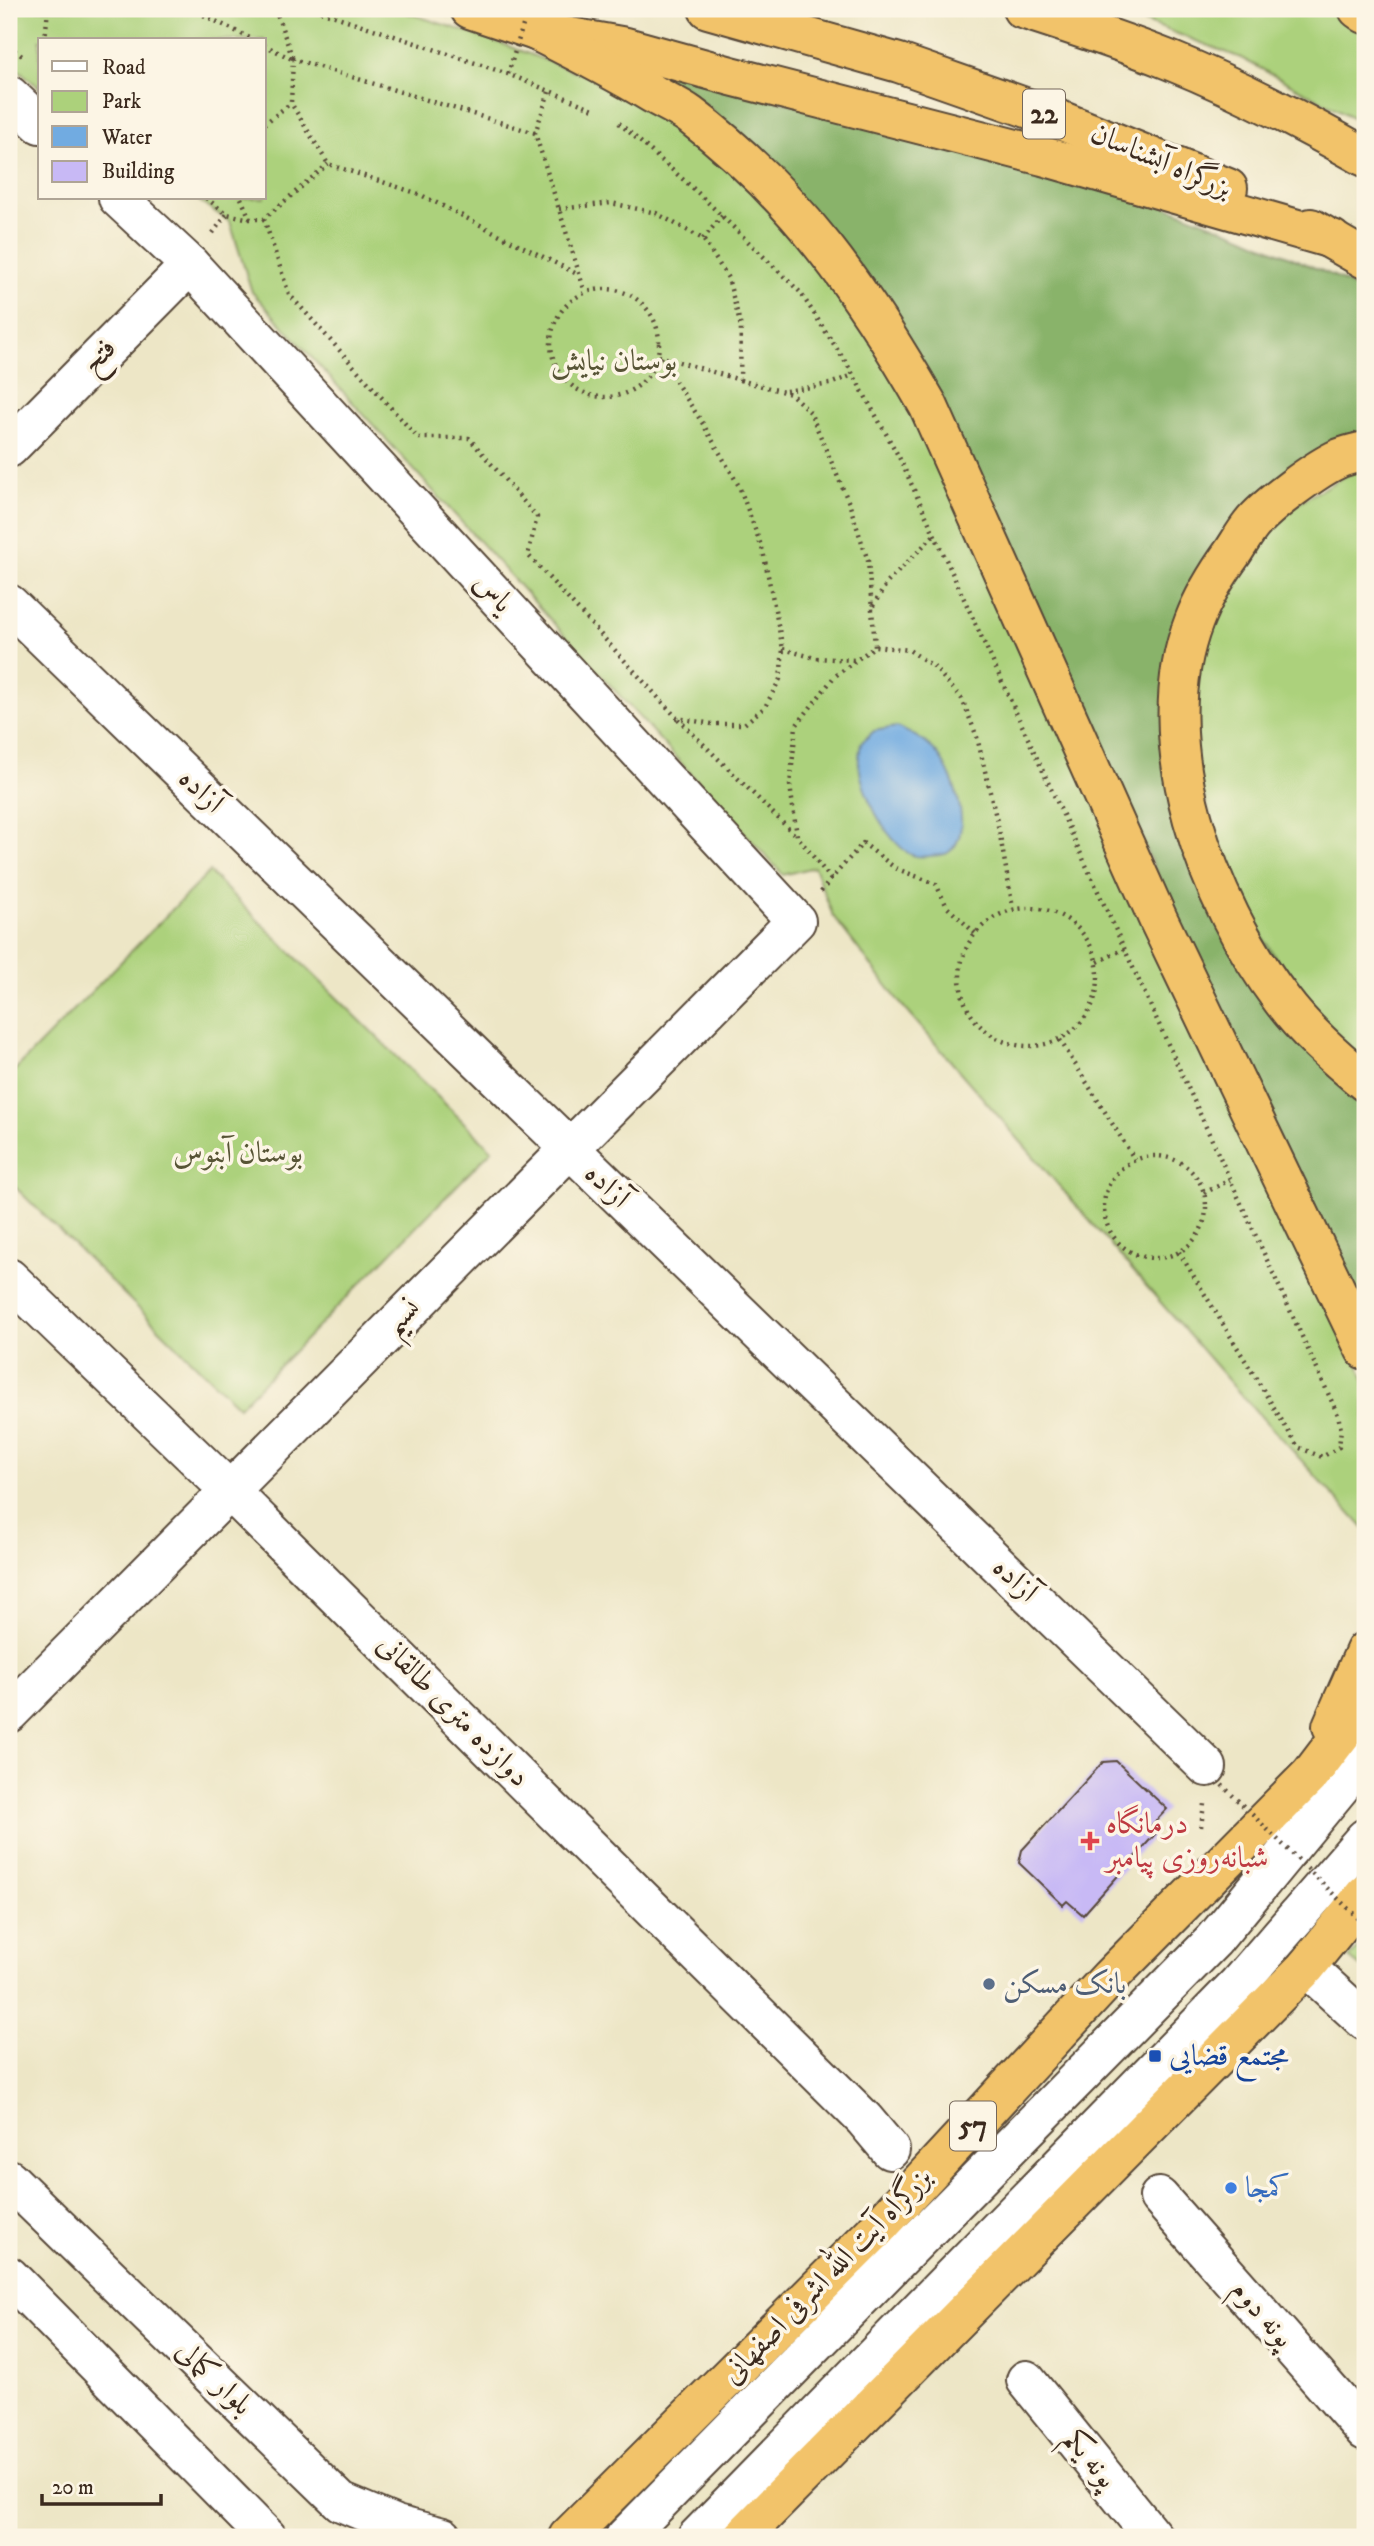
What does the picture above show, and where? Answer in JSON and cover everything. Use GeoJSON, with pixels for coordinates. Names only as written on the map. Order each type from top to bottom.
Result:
{"type":"FeatureCollection","features":[{"type":"Feature","properties":{"kind":"highway"},"geometry":{"type":"LineString","coordinates":[[470,9],[532,20],[731,76],[1042,156],[1332,239]]}},
{"type":"Feature","properties":{"kind":"highway","name":"بزرگراه آبشناسان"},"geometry":{"type":"LineString","coordinates":[[708,9],[899,63],[1050,116],[1208,178],[1332,239],[1365,259]]}},
{"type":"Feature","properties":{"kind":"highway"},"geometry":{"type":"LineString","coordinates":[[1023,9],[1171,61],[1263,104],[1365,157]]}},
{"type":"Feature","properties":{"kind":"highway"},"geometry":{"type":"LineString","coordinates":[[1358,9],[1365,14]]}},
{"type":"Feature","properties":{"kind":"highway"},"geometry":{"type":"LineString","coordinates":[[532,20],[689,114],[747,165],[797,214],[833,257],[887,333],[928,405],[1158,919],[1365,1350]]}},
{"type":"Feature","properties":{"kind":"highway"},"geometry":{"type":"LineString","coordinates":[[1365,451],[1339,458],[1296,486],[1252,523],[1223,566],[1194,622],[1182,669],[1177,718],[1189,811],[1206,861],[1246,949],[1283,1002],[1326,1049],[1365,1082]]}},
{"type":"Feature","properties":{"kind":"highway"},"geometry":{"type":"LineString","coordinates":[[1311,1774],[1365,1651]]}},
{"type":"Feature","properties":{"kind":"highway","name":"بزرگراه آیت الله اشرفی اصفهانی"},"geometry":{"type":"LineString","coordinates":[[568,2537],[873,2233],[1110,1977],[1311,1774],[1365,1703]]}},
{"type":"Feature","properties":{"kind":"highway"},"geometry":{"type":"LineString","coordinates":[[742,2537],[1306,1967],[1365,1894]]}},
{"type":"Feature","properties":{"kind":"street"},"geometry":{"type":"LineString","coordinates":[[9,95],[38,122]]}},
{"type":"Feature","properties":{"kind":"street","name":"یاس"},"geometry":{"type":"LineString","coordinates":[[120,200],[190,265],[796,921]]}},
{"type":"Feature","properties":{"kind":"street","name":"فتح"},"geometry":{"type":"LineString","coordinates":[[12,437],[190,265]]}},
{"type":"Feature","properties":{"kind":"street","name":"آزاده"},"geometry":{"type":"LineString","coordinates":[[9,604],[1216,1782]]}},
{"type":"Feature","properties":{"kind":"street","name":"نسیم"},"geometry":{"type":"LineString","coordinates":[[9,1713],[796,921]]}},
{"type":"Feature","properties":{"kind":"street","name":"دوازده متری طالقانی"},"geometry":{"type":"LineString","coordinates":[[9,1278],[230,1490],[835,2089],[890,2150]]}},
{"type":"Feature","properties":{"kind":"street"},"geometry":{"type":"LineString","coordinates":[[625,2537],[1214,1940],[1365,1757]]}},
{"type":"Feature","properties":{"kind":"street"},"geometry":{"type":"LineString","coordinates":[[697,2537],[1238,1984],[1365,1838]]}},
{"type":"Feature","properties":{"kind":"street"},"geometry":{"type":"LineString","coordinates":[[1306,1967],[1365,2021]]}},
{"type":"Feature","properties":{"kind":"street","name":"بلوار کمالی"},"geometry":{"type":"LineString","coordinates":[[9,2179],[341,2502],[400,2531],[443,2537]]}},
{"type":"Feature","properties":{"kind":"street","name":"پونه دوم"},"geometry":{"type":"LineString","coordinates":[[1159,2197],[1365,2431]]}},
{"type":"Feature","properties":{"kind":"street"},"geometry":{"type":"LineString","coordinates":[[9,2276],[267,2537]]}},
{"type":"Feature","properties":{"kind":"street","name":"پونه یکم"},"geometry":{"type":"LineString","coordinates":[[1026,2380],[1153,2537]]}},
{"type":"Feature","properties":{"kind":"street"},"geometry":{"type":"LineString","coordinates":[[549,2537],[597,2507]]}},
{"type":"Feature","properties":{"kind":"path"},"geometry":{"type":"LineString","coordinates":[[45,38],[48,9]]}},
{"type":"Feature","properties":{"kind":"path"},"geometry":{"type":"LineString","coordinates":[[191,9],[250,38]]}},
{"type":"Feature","properties":{"kind":"path"},"geometry":{"type":"LineString","coordinates":[[275,9],[293,59],[291,103],[328,164],[419,194],[579,275]]}},
{"type":"Feature","properties":{"kind":"path"},"geometry":{"type":"LineString","coordinates":[[314,9],[508,74],[598,111]]}},
{"type":"Feature","properties":{"kind":"path"},"geometry":{"type":"LineString","coordinates":[[508,74],[532,20]]}},
{"type":"Feature","properties":{"kind":"path"},"geometry":{"type":"LineString","coordinates":[[266,46],[293,59],[535,133]]}},
{"type":"Feature","properties":{"kind":"path"},"geometry":{"type":"LineString","coordinates":[[549,92],[535,133],[585,292]]}},
{"type":"Feature","properties":{"kind":"path"},"geometry":{"type":"LineString","coordinates":[[266,122],[291,103]]}},
{"type":"Feature","properties":{"kind":"path"},"geometry":{"type":"LineString","coordinates":[[611,116],[722,216],[800,292],[853,375],[899,457],[1338,1415],[1341,1429],[1339,1447],[1322,1457],[1298,1447],[1179,1252]]}},
{"type":"Feature","properties":{"kind":"path"},"geometry":{"type":"LineString","coordinates":[[209,200],[228,214],[264,219],[328,164]]}},
{"type":"Feature","properties":{"kind":"path"},"geometry":{"type":"LineString","coordinates":[[242,200],[250,219]]}},
{"type":"Feature","properties":{"kind":"path"},"geometry":{"type":"LineString","coordinates":[[559,209],[611,204],[656,213],[703,239],[728,278],[741,327],[740,380]]}},
{"type":"Feature","properties":{"kind":"path"},"geometry":{"type":"LineString","coordinates":[[703,239],[722,216]]}},
{"type":"Feature","properties":{"kind":"path"},"geometry":{"type":"LineString","coordinates":[[264,219],[289,294],[418,438],[469,438],[537,517],[528,555],[677,718],[796,836],[831,879],[863,843],[895,868],[936,884],[947,907],[975,933]]}},
{"type":"Feature","properties":{"kind":"path"},"geometry":{"type":"LineString","coordinates":[[601,288],[619,290],[641,302],[656,323],[660,339],[659,356],[651,373],[638,387],[622,395],[604,398],[585,394],[569,384],[558,370],[552,352],[551,334],[557,316],[569,302],[585,292],[601,288]]}},
{"type":"Feature","properties":{"kind":"path"},"geometry":{"type":"LineString","coordinates":[[659,356],[739,485],[763,551],[783,649],[780,679],[765,707],[744,724],[712,724],[677,718]]}},
{"type":"Feature","properties":{"kind":"path"},"geometry":{"type":"LineString","coordinates":[[659,356],[782,391],[790,394],[810,412],[849,503],[868,561],[875,646]]}},
{"type":"Feature","properties":{"kind":"path"},"geometry":{"type":"LineString","coordinates":[[782,391],[830,384],[853,375]]}},
{"type":"Feature","properties":{"kind":"path"},"geometry":{"type":"LineString","coordinates":[[873,606],[887,583],[935,534]]}},
{"type":"Feature","properties":{"kind":"path"},"geometry":{"type":"LineString","coordinates":[[796,836],[790,785],[796,726],[834,677],[875,646],[909,650],[933,666],[962,699],[977,737],[996,817],[1013,908]]}},
{"type":"Feature","properties":{"kind":"path"},"geometry":{"type":"LineString","coordinates":[[783,649],[815,658],[857,660]]}},
{"type":"Feature","properties":{"kind":"path"},"geometry":{"type":"LineString","coordinates":[[1031,907],[1054,911],[1074,923],[1089,940],[1098,962],[1099,985],[1093,1008],[1079,1027],[1060,1040],[1037,1047],[1014,1045],[993,1036],[975,1020],[963,1000],[959,976],[963,954],[975,933],[992,917],[1013,908],[1031,907]]}},
{"type":"Feature","properties":{"kind":"path"},"geometry":{"type":"LineString","coordinates":[[1098,962],[1124,949]]}},
{"type":"Feature","properties":{"kind":"path"},"geometry":{"type":"LineString","coordinates":[[1060,1040],[1135,1160]]}},
{"type":"Feature","properties":{"kind":"path"},"geometry":{"type":"LineString","coordinates":[[1152,1156],[1168,1157],[1185,1164],[1197,1177],[1205,1193],[1206,1210],[1202,1227],[1193,1242],[1179,1252],[1164,1257],[1147,1258],[1125,1247],[1109,1229],[1104,1213],[1105,1196],[1110,1181],[1121,1168],[1135,1160],[1152,1156]]}},
{"type":"Feature","properties":{"kind":"path"},"geometry":{"type":"LineString","coordinates":[[1205,1193],[1230,1180]]}},
{"type":"Feature","properties":{"kind":"path"},"geometry":{"type":"LineString","coordinates":[[1216,1782],[1365,1925]]}},
{"type":"Feature","properties":{"kind":"path"},"geometry":{"type":"LineString","coordinates":[[1200,1838],[1209,1817]]}},
{"type":"Feature","properties":{"kind":"green space","name":"بوستان نیایش"},"geometry":{"type":"Polygon","coordinates":[[[9,9],[395,9],[492,40],[611,85],[679,123],[749,179],[890,360],[1348,1339],[1365,1381],[1365,1530],[1235,1388],[901,1004],[833,916],[814,867],[783,875],[252,292],[230,222],[198,200],[266,200],[266,38],[38,38],[38,86],[9,62],[9,9]]]}},
{"type":"Feature","properties":{"kind":"green space"},"geometry":{"type":"Polygon","coordinates":[[[1112,9],[1335,9],[1365,31],[1365,124],[1241,58],[1112,9]]]}},
{"type":"Feature","properties":{"kind":"green space"},"geometry":{"type":"Polygon","coordinates":[[[651,67],[1131,193],[1240,235],[1336,277],[1365,294],[1365,433],[1214,547],[1172,794],[1365,1099],[1365,1320],[1275,1135],[1000,527],[713,111],[651,67]]]}},
{"type":"Feature","properties":{"kind":"green space"},"geometry":{"type":"Polygon","coordinates":[[[1365,465],[1365,1064],[1290,989],[1238,898],[1194,765],[1193,689],[1219,599],[1280,513],[1365,465]]]}},
{"type":"Feature","properties":{"kind":"green space","name":"بوستان آبنوس"},"geometry":{"type":"Polygon","coordinates":[[[209,872],[492,1150],[239,1407],[9,1181],[9,1076],[209,872]]]}},
{"type":"Feature","properties":{"kind":"green space"},"geometry":{"type":"Polygon","coordinates":[[[1365,1939],[1365,1971],[1349,1958],[1365,1939]]]}},
{"type":"Feature","properties":{"kind":"water"},"geometry":{"type":"Polygon","coordinates":[[[896,727],[933,749],[954,784],[961,815],[961,830],[957,843],[947,853],[921,857],[908,853],[891,836],[869,801],[859,765],[861,743],[874,731],[896,727]]]}},
{"type":"Feature","properties":{"kind":"building","name":"درمانگاه شبانه‌روزی پیامبر"},"geometry":{"type":"Polygon","coordinates":[[[1116,1761],[1167,1809],[1151,1826],[1157,1832],[1083,1915],[1067,1901],[1063,1905],[1019,1863],[1022,1850],[1103,1762],[1116,1761]]]}},
{"type":"Feature","properties":{"kind":"place","name":"درمانگاه شبانه‌روزی پیامبر"},"geometry":{"type":"Point","coordinates":[1090,1841]}},
{"type":"Feature","properties":{"kind":"place","name":"بانک مسکن"},"geometry":{"type":"Point","coordinates":[989,1984]}},
{"type":"Feature","properties":{"kind":"place","name":"مجتمع قضایی"},"geometry":{"type":"Point","coordinates":[1155,2056]}},
{"type":"Feature","properties":{"kind":"place","name":"کمجا"},"geometry":{"type":"Point","coordinates":[1231,2188]}}]}
